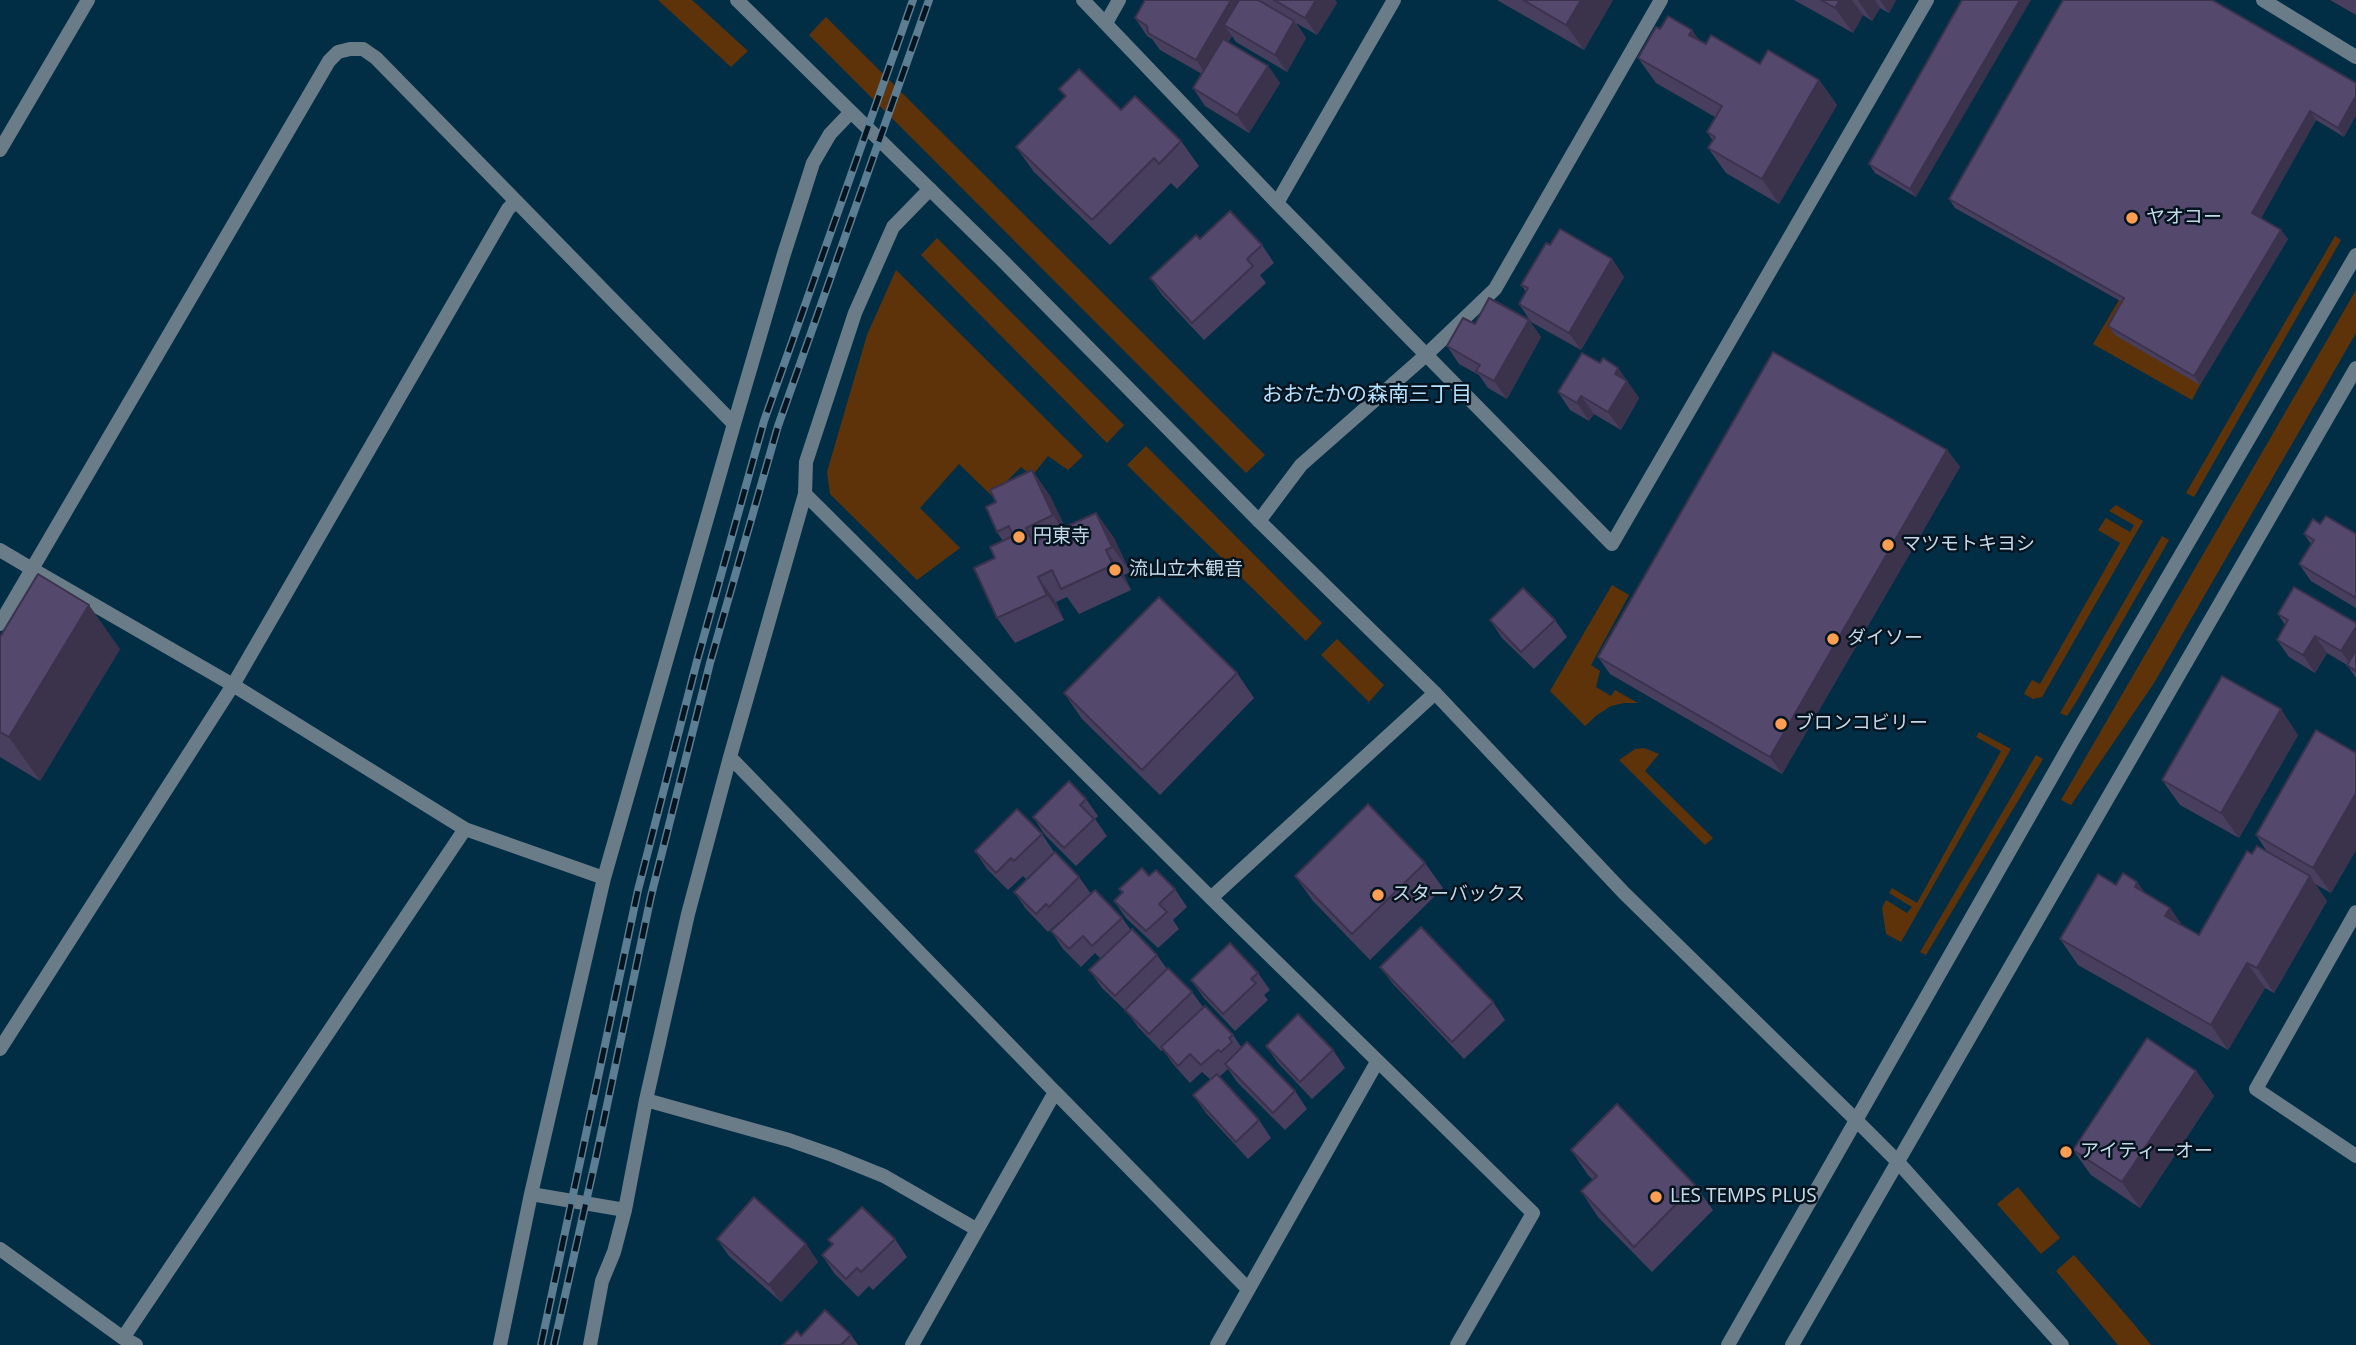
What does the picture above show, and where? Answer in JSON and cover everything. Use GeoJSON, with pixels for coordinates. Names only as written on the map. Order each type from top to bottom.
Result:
{"type":"FeatureCollection","features":[{"type":"Feature","properties":{"kind":"street"},"geometry":{"type":"LineString","coordinates":[[0,150],[88,0]]}},
{"type":"Feature","properties":{"kind":"street"},"geometry":{"type":"LineString","coordinates":[[737,0],[1435,693],[1624,893],[1897,1161],[2062,1345]]}},
{"type":"Feature","properties":{"kind":"street"},"geometry":{"type":"LineString","coordinates":[[1083,0],[1277,203],[1612,544],[1927,0]]}},
{"type":"Feature","properties":{"kind":"street"},"geometry":{"type":"LineString","coordinates":[[1106,23],[1119,0]]}},
{"type":"Feature","properties":{"kind":"street"},"geometry":{"type":"LineString","coordinates":[[1277,203],[1394,0]]}},
{"type":"Feature","properties":{"kind":"street"},"geometry":{"type":"LineString","coordinates":[[1259,521],[1301,465],[1426,355],[1495,289],[1661,0]]}},
{"type":"Feature","properties":{"kind":"street"},"geometry":{"type":"LineString","coordinates":[[2263,0],[2356,57]]}},
{"type":"Feature","properties":{"kind":"street"},"geometry":{"type":"LineString","coordinates":[[0,624],[329,61],[338,52],[363,49],[376,58],[734,424]]}},
{"type":"Feature","properties":{"kind":"street"},"geometry":{"type":"LineString","coordinates":[[500,1345],[531,1194],[604,878],[782,257],[813,163],[831,134],[850,113]]}},
{"type":"Feature","properties":{"kind":"street"},"geometry":{"type":"LineString","coordinates":[[590,1345],[602,1281],[614,1252],[625,1210],[646,1100],[688,915],[805,494],[806,462],[855,313],[893,227],[930,189]]}},
{"type":"Feature","properties":{"kind":"street"},"geometry":{"type":"LineString","coordinates":[[0,1049],[233,685],[508,209],[515,202]]}},
{"type":"Feature","properties":{"kind":"street"},"geometry":{"type":"LineString","coordinates":[[1728,1345],[2071,743],[2356,255]]}},
{"type":"Feature","properties":{"kind":"street"},"geometry":{"type":"LineString","coordinates":[[1792,1345],[2356,368]]}},
{"type":"Feature","properties":{"kind":"street"},"geometry":{"type":"LineString","coordinates":[[805,494],[1377,1062],[1533,1213],[1457,1345]]}},
{"type":"Feature","properties":{"kind":"street"},"geometry":{"type":"LineString","coordinates":[[0,550],[233,685],[465,829],[604,878]]}},
{"type":"Feature","properties":{"kind":"street"},"geometry":{"type":"LineString","coordinates":[[1211,898],[1435,693]]}},
{"type":"Feature","properties":{"kind":"street"},"geometry":{"type":"LineString","coordinates":[[730,757],[1248,1289]]}},
{"type":"Feature","properties":{"kind":"street"},"geometry":{"type":"LineString","coordinates":[[0,1249],[130,1342],[465,829]]}},
{"type":"Feature","properties":{"kind":"street"},"geometry":{"type":"LineString","coordinates":[[2356,912],[2256,1088],[2356,1156]]}},
{"type":"Feature","properties":{"kind":"street"},"geometry":{"type":"LineString","coordinates":[[1217,1345],[1377,1062]]}},
{"type":"Feature","properties":{"kind":"street"},"geometry":{"type":"LineString","coordinates":[[912,1345],[1055,1092]]}},
{"type":"Feature","properties":{"kind":"street"},"geometry":{"type":"LineString","coordinates":[[646,1100],[789,1140],[832,1155],[884,1176],[976,1229]]}},
{"type":"Feature","properties":{"kind":"street"},"geometry":{"type":"LineString","coordinates":[[531,1194],[625,1210]]}},
{"type":"Feature","properties":{"kind":"shaded area"},"geometry":{"type":"Polygon","coordinates":[[[658,0],[692,0],[748,51],[731,67],[658,0]]]}},
{"type":"Feature","properties":{"kind":"shaded area"},"geometry":{"type":"Polygon","coordinates":[[[826,17],[1265,455],[1246,473],[809,35],[826,17]]]}},
{"type":"Feature","properties":{"kind":"shaded area"},"geometry":{"type":"Polygon","coordinates":[[[2335,236],[2341,240],[2194,497],[2186,493],[2335,236]]]}},
{"type":"Feature","properties":{"kind":"shaded area"},"geometry":{"type":"Polygon","coordinates":[[[937,238],[1124,425],[1107,443],[921,255],[937,238]]]}},
{"type":"Feature","properties":{"kind":"shaded area"},"geometry":{"type":"Polygon","coordinates":[[[896,270],[1083,456],[1068,470],[1048,456],[1032,476],[1021,467],[992,496],[959,464],[920,508],[960,548],[917,580],[830,494],[827,472],[867,335],[896,270]]]}},
{"type":"Feature","properties":{"kind":"shaded area"},"geometry":{"type":"Polygon","coordinates":[[[2356,290],[2356,333],[2154,683],[2071,805],[2061,800],[2356,290]]]}},
{"type":"Feature","properties":{"kind":"shaded area"},"geometry":{"type":"Polygon","coordinates":[[[2119,300],[2131,307],[2200,385],[2192,400],[2093,344],[2119,300]]]}},
{"type":"Feature","properties":{"kind":"shaded area"},"geometry":{"type":"Polygon","coordinates":[[[1146,446],[1322,623],[1306,641],[1127,465],[1146,446]]]}},
{"type":"Feature","properties":{"kind":"shaded area"},"geometry":{"type":"Polygon","coordinates":[[[2116,505],[2143,521],[2042,697],[2033,699],[2024,694],[2026,690],[2032,680],[2040,684],[2120,543],[2098,530],[2106,518],[2130,532],[2134,525],[2109,511],[2116,505]]]}},
{"type":"Feature","properties":{"kind":"shaded area"},"geometry":{"type":"Polygon","coordinates":[[[2162,536],[2169,540],[2075,704],[2067,716],[2060,713],[2162,536]]]}},
{"type":"Feature","properties":{"kind":"shaded area"},"geometry":{"type":"Polygon","coordinates":[[[1612,585],[1629,595],[1591,665],[1600,671],[1596,687],[1611,696],[1615,690],[1638,703],[1611,706],[1585,726],[1550,691],[1612,585]]]}},
{"type":"Feature","properties":{"kind":"shaded area"},"geometry":{"type":"Polygon","coordinates":[[[1337,639],[1384,685],[1369,702],[1321,655],[1337,639]]]}},
{"type":"Feature","properties":{"kind":"shaded area"},"geometry":{"type":"Polygon","coordinates":[[[1979,732],[2011,749],[1901,942],[1886,934],[1882,908],[1886,900],[1907,913],[1912,907],[1889,893],[1892,888],[1917,903],[2001,751],[1976,737],[1979,732]]]}},
{"type":"Feature","properties":{"kind":"shaded area"},"geometry":{"type":"Polygon","coordinates":[[[1644,748],[1659,754],[1645,771],[1713,838],[1705,845],[1619,760],[1635,749],[1644,748]]]}},
{"type":"Feature","properties":{"kind":"shaded area"},"geometry":{"type":"Polygon","coordinates":[[[2036,755],[2043,759],[1926,955],[1920,952],[2036,755]]]}},
{"type":"Feature","properties":{"kind":"shaded area"},"geometry":{"type":"Polygon","coordinates":[[[2018,1187],[2060,1238],[2041,1254],[1997,1204],[2018,1187]]]}},
{"type":"Feature","properties":{"kind":"shaded area"},"geometry":{"type":"Polygon","coordinates":[[[2074,1255],[2151,1345],[2118,1345],[2056,1271],[2074,1255]]]}},
{"type":"Feature","properties":{"kind":"building"},"geometry":{"type":"Polygon","coordinates":[[[1145,0],[1231,0],[1196,60],[1148,33],[1147,26],[1135,18],[1145,0]]]}},
{"type":"Feature","properties":{"kind":"building"},"geometry":{"type":"Polygon","coordinates":[[[1239,0],[1258,0],[1294,21],[1275,55],[1224,25],[1239,0]]]}},
{"type":"Feature","properties":{"kind":"building"},"geometry":{"type":"Polygon","coordinates":[[[1274,0],[1316,0],[1305,18],[1274,0]]]}},
{"type":"Feature","properties":{"kind":"building"},"geometry":{"type":"Polygon","coordinates":[[[1523,0],[1581,0],[1566,25],[1523,0]]]}},
{"type":"Feature","properties":{"kind":"building"},"geometry":{"type":"Polygon","coordinates":[[[1821,0],[1840,0],[1835,8],[1821,0]]]}},
{"type":"Feature","properties":{"kind":"building"},"geometry":{"type":"Polygon","coordinates":[[[1962,0],[2020,0],[1910,189],[1869,164],[1962,0]]]}},
{"type":"Feature","properties":{"kind":"building"},"geometry":{"type":"Polygon","coordinates":[[[2063,0],[2212,0],[2356,83],[2356,96],[2338,128],[2310,111],[2252,213],[2281,230],[2194,376],[2108,326],[2124,298],[1949,199],[2063,0]]]}},
{"type":"Feature","properties":{"kind":"building"},"geometry":{"type":"Polygon","coordinates":[[[1668,16],[1692,30],[1689,35],[1706,44],[1711,35],[1760,64],[1768,50],[1819,80],[1762,179],[1708,148],[1715,137],[1707,132],[1722,106],[1638,58],[1656,27],[1660,29],[1668,16]]]}},
{"type":"Feature","properties":{"kind":"building"},"geometry":{"type":"Polygon","coordinates":[[[1223,39],[1268,66],[1237,115],[1193,88],[1223,39]]]}},
{"type":"Feature","properties":{"kind":"building"},"geometry":{"type":"Polygon","coordinates":[[[1079,69],[1121,110],[1135,96],[1181,141],[1159,164],[1154,158],[1092,220],[1016,147],[1066,96],[1059,89],[1079,69]]]}},
{"type":"Feature","properties":{"kind":"building"},"geometry":{"type":"Polygon","coordinates":[[[1230,211],[1262,245],[1247,259],[1253,266],[1192,323],[1150,278],[1196,235],[1200,239],[1230,211]]]}},
{"type":"Feature","properties":{"kind":"building"},"geometry":{"type":"Polygon","coordinates":[[[1560,229],[1612,259],[1569,333],[1519,304],[1528,288],[1521,285],[1546,243],[1550,245],[1560,229]]]}},
{"type":"Feature","properties":{"kind":"building"},"geometry":{"type":"Polygon","coordinates":[[[1489,298],[1529,320],[1494,381],[1476,371],[1480,365],[1447,346],[1463,318],[1475,324],[1489,298]]]}},
{"type":"Feature","properties":{"kind":"building"},"geometry":{"type":"Polygon","coordinates":[[[1773,352],[1947,450],[1770,757],[1598,657],[1773,352]]]}},
{"type":"Feature","properties":{"kind":"building"},"geometry":{"type":"Polygon","coordinates":[[[1582,353],[1600,363],[1603,358],[1618,368],[1615,374],[1627,381],[1608,412],[1581,396],[1577,403],[1558,392],[1582,353]]]}},
{"type":"Feature","properties":{"kind":"building"},"geometry":{"type":"Polygon","coordinates":[[[1032,470],[1053,515],[1026,528],[1033,542],[1096,513],[1112,547],[1106,550],[1113,565],[1061,589],[1052,570],[1038,577],[1047,595],[997,618],[974,568],[995,558],[990,547],[1013,536],[1009,526],[997,532],[986,507],[996,502],[990,490],[1032,470]]]}},
{"type":"Feature","properties":{"kind":"building"},"geometry":{"type":"Polygon","coordinates":[[[2326,516],[2356,534],[2356,598],[2299,564],[2314,540],[2304,534],[2313,519],[2320,524],[2326,516]]]}},
{"type":"Feature","properties":{"kind":"building"},"geometry":{"type":"Polygon","coordinates":[[[38,574],[89,605],[9,737],[0,732],[0,637],[38,574]]]}},
{"type":"Feature","properties":{"kind":"building"},"geometry":{"type":"Polygon","coordinates":[[[2294,587],[2356,623],[2341,651],[2315,636],[2303,655],[2277,640],[2288,620],[2278,614],[2294,587]]]}},
{"type":"Feature","properties":{"kind":"building"},"geometry":{"type":"Polygon","coordinates":[[[1523,588],[1555,620],[1521,652],[1490,620],[1523,588]]]}},
{"type":"Feature","properties":{"kind":"building"},"geometry":{"type":"Polygon","coordinates":[[[1159,597],[1237,673],[1142,770],[1064,693],[1159,597]]]}},
{"type":"Feature","properties":{"kind":"building"},"geometry":{"type":"Polygon","coordinates":[[[2356,650],[2356,671],[2347,665],[2356,650]]]}},
{"type":"Feature","properties":{"kind":"building"},"geometry":{"type":"Polygon","coordinates":[[[2222,676],[2281,709],[2221,813],[2162,780],[2222,676]]]}},
{"type":"Feature","properties":{"kind":"building"},"geometry":{"type":"Polygon","coordinates":[[[2316,730],[2356,753],[2356,793],[2313,868],[2256,835],[2316,730]]]}},
{"type":"Feature","properties":{"kind":"building"},"geometry":{"type":"Polygon","coordinates":[[[1069,781],[1086,799],[1080,805],[1094,819],[1064,848],[1033,817],[1069,781]]]}},
{"type":"Feature","properties":{"kind":"building"},"geometry":{"type":"Polygon","coordinates":[[[1368,804],[1425,863],[1352,934],[1295,876],[1368,804]]]}},
{"type":"Feature","properties":{"kind":"building"},"geometry":{"type":"Polygon","coordinates":[[[1017,809],[1042,834],[1014,861],[1011,858],[996,873],[975,851],[1017,809]]]}},
{"type":"Feature","properties":{"kind":"building"},"geometry":{"type":"Polygon","coordinates":[[[2257,846],[2310,876],[2257,968],[2247,963],[2211,1025],[2060,939],[2098,874],[2116,885],[2123,873],[2137,882],[2135,887],[2170,908],[2165,916],[2199,935],[2247,851],[2252,854],[2257,846]]]}},
{"type":"Feature","properties":{"kind":"building"},"geometry":{"type":"Polygon","coordinates":[[[1055,852],[1079,877],[1049,907],[1046,904],[1036,914],[1014,892],[1055,852]]]}},
{"type":"Feature","properties":{"kind":"building"},"geometry":{"type":"Polygon","coordinates":[[[1142,868],[1149,876],[1156,870],[1175,889],[1159,904],[1167,912],[1146,931],[1114,901],[1123,892],[1119,889],[1142,868]]]}},
{"type":"Feature","properties":{"kind":"building"},"geometry":{"type":"Polygon","coordinates":[[[1095,890],[1122,918],[1092,946],[1083,936],[1069,949],[1051,931],[1095,890]]]}},
{"type":"Feature","properties":{"kind":"building"},"geometry":{"type":"Polygon","coordinates":[[[1421,927],[1493,1002],[1452,1042],[1380,967],[1421,927]]]}},
{"type":"Feature","properties":{"kind":"building"},"geometry":{"type":"Polygon","coordinates":[[[1132,929],[1157,955],[1115,996],[1089,970],[1132,929]]]}},
{"type":"Feature","properties":{"kind":"building"},"geometry":{"type":"Polygon","coordinates":[[[1230,943],[1258,973],[1251,979],[1256,983],[1223,1014],[1191,980],[1230,943]]]}},
{"type":"Feature","properties":{"kind":"building"},"geometry":{"type":"Polygon","coordinates":[[[1168,968],[1192,992],[1149,1034],[1125,1010],[1168,968]]]}},
{"type":"Feature","properties":{"kind":"building"},"geometry":{"type":"Polygon","coordinates":[[[1205,1006],[1233,1035],[1229,1038],[1232,1042],[1201,1065],[1190,1054],[1178,1066],[1161,1047],[1205,1006]]]}},
{"type":"Feature","properties":{"kind":"building"},"geometry":{"type":"Polygon","coordinates":[[[1298,1014],[1333,1050],[1300,1082],[1266,1046],[1298,1014]]]}},
{"type":"Feature","properties":{"kind":"building"},"geometry":{"type":"Polygon","coordinates":[[[2147,1038],[2196,1071],[2122,1182],[2073,1150],[2147,1038]]]}},
{"type":"Feature","properties":{"kind":"building"},"geometry":{"type":"Polygon","coordinates":[[[1247,1042],[1295,1091],[1273,1113],[1225,1064],[1247,1042]]]}},
{"type":"Feature","properties":{"kind":"building"},"geometry":{"type":"Polygon","coordinates":[[[1217,1074],[1259,1120],[1236,1142],[1193,1095],[1217,1074]]]}},
{"type":"Feature","properties":{"kind":"building","name":"LES TEMPS PLUS"},"geometry":{"type":"Polygon","coordinates":[[[1617,1104],[1695,1185],[1634,1247],[1581,1191],[1597,1176],[1571,1150],[1617,1104]]]}},
{"type":"Feature","properties":{"kind":"building"},"geometry":{"type":"Polygon","coordinates":[[[754,1197],[806,1244],[769,1285],[717,1239],[754,1197]]]}},
{"type":"Feature","properties":{"kind":"building"},"geometry":{"type":"Polygon","coordinates":[[[862,1207],[895,1239],[861,1272],[857,1268],[846,1279],[822,1255],[833,1244],[828,1240],[862,1207]]]}},
{"type":"Feature","properties":{"kind":"building"},"geometry":{"type":"Polygon","coordinates":[[[825,1310],[851,1335],[841,1345],[783,1345],[797,1331],[801,1336],[825,1310]]]}},
{"type":"Feature","properties":{"kind":"railway"},"geometry":{"type":"LineString","coordinates":[[541,1345],[638,890],[697,661],[764,421],[913,0]]}},
{"type":"Feature","properties":{"kind":"railway"},"geometry":{"type":"LineString","coordinates":[[554,1345],[651,896],[710,663],[778,426],[929,0]]}},
{"type":"Feature","properties":{"kind":"place","name":"ヤオコー"},"geometry":{"type":"Point","coordinates":[2132,218]}},
{"type":"Feature","properties":{"kind":"place","name":"円東寺"},"geometry":{"type":"Point","coordinates":[1019,537]}},
{"type":"Feature","properties":{"kind":"place","name":"マツモトキヨシ"},"geometry":{"type":"Point","coordinates":[1888,545]}},
{"type":"Feature","properties":{"kind":"place","name":"流山立木観音"},"geometry":{"type":"Point","coordinates":[1115,570]}},
{"type":"Feature","properties":{"kind":"place","name":"ダイソー"},"geometry":{"type":"Point","coordinates":[1833,639]}},
{"type":"Feature","properties":{"kind":"place","name":"ブロンコビリー"},"geometry":{"type":"Point","coordinates":[1781,724]}},
{"type":"Feature","properties":{"kind":"place","name":"スターバックス"},"geometry":{"type":"Point","coordinates":[1378,895]}},
{"type":"Feature","properties":{"kind":"place","name":"アイティーオー"},"geometry":{"type":"Point","coordinates":[2066,1152]}},
{"type":"Feature","properties":{"kind":"place","name":"LES TEMPS PLUS"},"geometry":{"type":"Point","coordinates":[1656,1197]}},
{"type":"Feature","properties":{"kind":"district","name":"おおたかの森南三丁目"},"geometry":{"type":"Point","coordinates":[1367,395]}}]}
